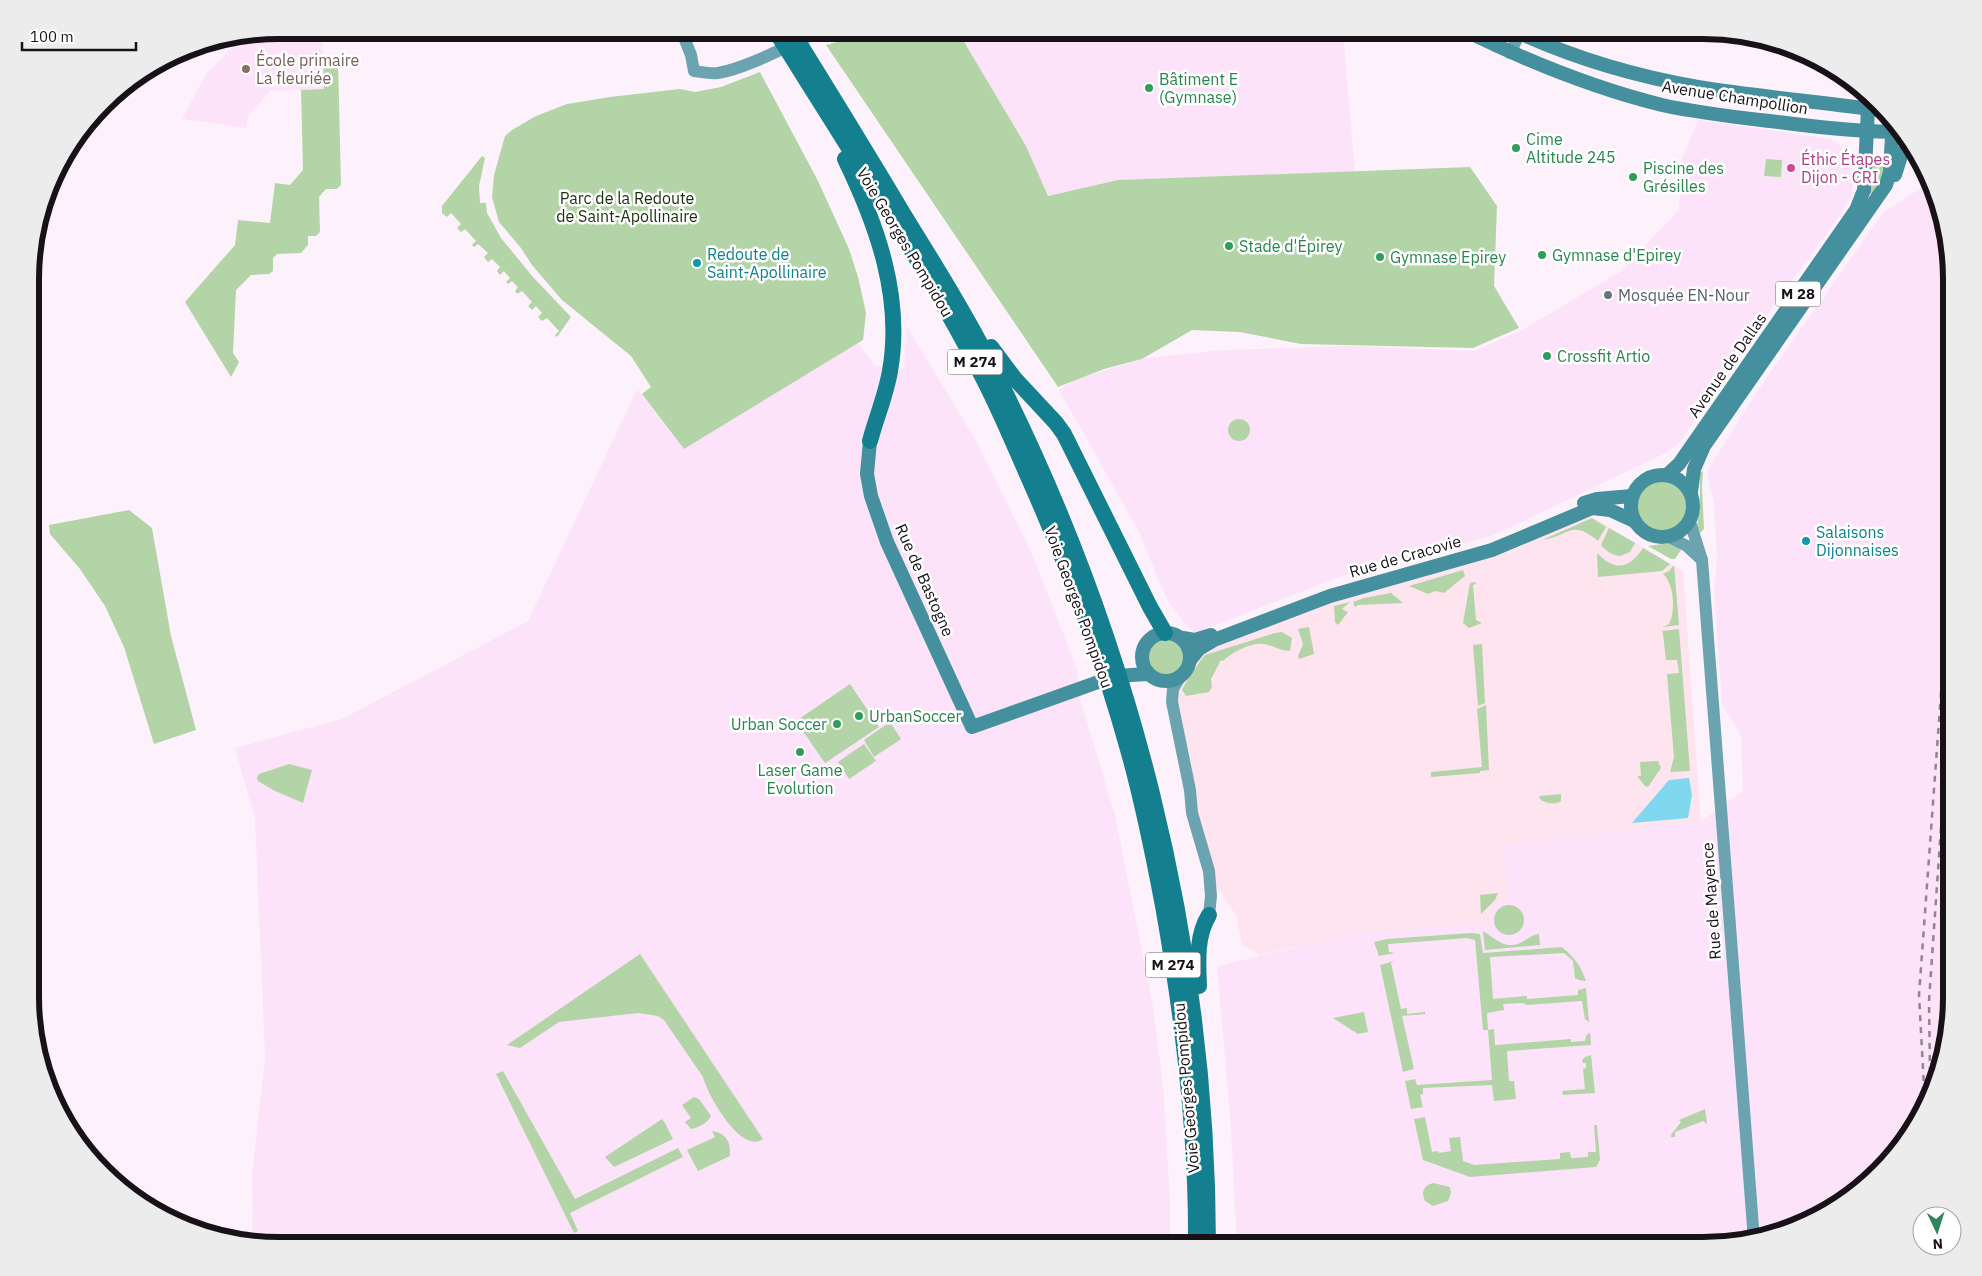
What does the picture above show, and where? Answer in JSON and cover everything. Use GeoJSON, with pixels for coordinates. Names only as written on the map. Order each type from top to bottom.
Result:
{"type":"FeatureCollection","features":[{"type":"Feature","properties":{"kind":"highway","name":"Voie Georges Pompidou"},"geometry":{"type":"LineString","coordinates":[[780,39],[915,259],[983,378],[1047,520],[1077,596],[1112,676],[1149,776],[1169,864],[1186,954],[1202,1100],[1207,1170],[1208,1237]]}},
{"type":"Feature","properties":{"kind":"highway","name":"Voie Georges Pompidou"},"geometry":{"type":"LineString","coordinates":[[796,39],[952,295],[994,371],[1060,514],[1089,589],[1112,676],[1141,800],[1172,955],[1186,1068],[1194,1160],[1196,1237]]}},
{"type":"Feature","properties":{"kind":"highway"},"geometry":{"type":"LineString","coordinates":[[806,81],[867,208],[882,249],[889,278],[894,322],[893,354],[890,374],[870,441]]}},
{"type":"Feature","properties":{"kind":"highway"},"geometry":{"type":"LineString","coordinates":[[952,295],[1006,368],[1064,434],[1150,607],[1165,632]]}},
{"type":"Feature","properties":{"kind":"highway"},"geometry":{"type":"LineString","coordinates":[[1202,1100],[1198,962],[1203,926],[1209,915]]}},
{"type":"Feature","properties":{"kind":"main road"},"geometry":{"type":"LineString","coordinates":[[685,39],[691,55],[694,71],[718,73],[753,61],[802,39]]}},
{"type":"Feature","properties":{"kind":"main road","name":"Avenue Champollion"},"geometry":{"type":"LineString","coordinates":[[1482,39],[1510,53],[1585,82],[1662,105],[1738,118],[1867,132],[1891,129]]}},
{"type":"Feature","properties":{"kind":"main road","name":"Avenue Champollion"},"geometry":{"type":"LineString","coordinates":[[1510,53],[1515,39]]}},
{"type":"Feature","properties":{"kind":"main road","name":"Avenue Champollion"},"geometry":{"type":"LineString","coordinates":[[1533,39],[1595,62],[1686,85],[1744,94],[1866,102]]}},
{"type":"Feature","properties":{"kind":"main road","name":"Avenue de Dallas"},"geometry":{"type":"LineString","coordinates":[[1667,475],[1679,464],[1856,210],[1864,190],[1868,104]]}},
{"type":"Feature","properties":{"kind":"main road","name":"Avenue de Dallas"},"geometry":{"type":"LineString","coordinates":[[1691,492],[1694,468],[1704,446],[1878,200],[1889,178],[1895,134]]}},
{"type":"Feature","properties":{"kind":"main road","name":"Avenue de Dallas"},"geometry":{"type":"LineString","coordinates":[[1878,200],[1893,182],[1902,153],[1906,150]]}},
{"type":"Feature","properties":{"kind":"main road","name":"Rue de Bastogne"},"geometry":{"type":"LineString","coordinates":[[870,441],[868,487],[887,542],[972,727],[1112,676]]}},
{"type":"Feature","properties":{"kind":"main road"},"geometry":{"type":"LineString","coordinates":[[1667,475],[1678,478],[1686,484],[1691,492],[1694,501],[1694,512],[1690,522],[1678,533],[1669,537],[1655,537],[1645,533],[1634,521],[1631,508],[1632,496],[1640,484],[1647,478],[1667,475]]}},
{"type":"Feature","properties":{"kind":"main road","name":"Rue de Cracovie"},"geometry":{"type":"LineString","coordinates":[[1182,638],[1195,640],[1333,588],[1501,541],[1574,506],[1597,498],[1632,496]]}},
{"type":"Feature","properties":{"kind":"main road","name":"Rue de Cracovie"},"geometry":{"type":"LineString","coordinates":[[1190,660],[1199,649],[1214,640],[1330,596],[1492,550],[1592,508],[1610,510],[1634,521]]}},
{"type":"Feature","properties":{"kind":"main road","name":"Rue de Mayence"},"geometry":{"type":"LineString","coordinates":[[1690,522],[1702,560],[1753,1232]]}},
{"type":"Feature","properties":{"kind":"main road"},"geometry":{"type":"LineString","coordinates":[[1669,537],[1687,546],[1702,560]]}},
{"type":"Feature","properties":{"kind":"main road"},"geometry":{"type":"LineString","coordinates":[[1112,676],[1141,653],[1148,640],[1158,634],[1171,632],[1182,638],[1189,648],[1190,660],[1173,689],[1172,702],[1190,790],[1192,813],[1209,871],[1211,896],[1209,915]]}},
{"type":"Feature","properties":{"kind":"main road"},"geometry":{"type":"LineString","coordinates":[[1141,653],[1143,665],[1148,674],[1153,678],[1166,681],[1180,677]]}},
{"type":"Feature","properties":{"kind":"main road"},"geometry":{"type":"LineString","coordinates":[[1112,676],[1148,674]]}},
{"type":"Feature","properties":{"kind":"shaded area"},"geometry":{"type":"Polygon","coordinates":[[[263,39],[322,39],[324,89],[270,91],[248,117],[247,128],[182,119],[206,74],[237,42],[263,39]]]}},
{"type":"Feature","properties":{"kind":"shaded area"},"geometry":{"type":"Polygon","coordinates":[[[962,39],[1344,39],[1355,172],[1118,180],[1048,196],[1026,146],[962,39]]]}},
{"type":"Feature","properties":{"kind":"shaded area"},"geometry":{"type":"Polygon","coordinates":[[[1698,120],[1831,139],[1848,151],[1854,176],[1852,196],[1679,443],[1666,453],[1494,535],[1339,577],[1195,633],[1185,624],[1167,600],[1139,532],[1059,390],[1077,379],[1146,358],[1224,350],[1351,346],[1474,351],[1522,330],[1620,272],[1679,210],[1681,162],[1698,120]]]}},
{"type":"Feature","properties":{"kind":"shaded area"},"geometry":{"type":"Polygon","coordinates":[[[1925,188],[1931,201],[1939,232],[1943,263],[1943,1013],[1939,1044],[1931,1075],[1919,1104],[1903,1131],[1884,1156],[1862,1178],[1837,1197],[1810,1213],[1781,1225],[1750,1233],[1719,1237],[1237,1237],[1231,1128],[1217,966],[1358,933],[1478,924],[1489,925],[1491,911],[1495,906],[1508,900],[1504,845],[1701,821],[1743,791],[1741,736],[1722,704],[1714,589],[1717,559],[1714,503],[1707,471],[1758,390],[1883,213],[1911,194],[1925,188]]]}},
{"type":"Feature","properties":{"kind":"shaded area"},"geometry":{"type":"Polygon","coordinates":[[[907,327],[975,439],[1000,489],[1033,556],[1077,669],[1081,702],[1115,815],[1153,1007],[1163,1085],[1170,1199],[1170,1237],[253,1236],[252,1174],[265,1057],[255,819],[235,748],[342,719],[528,621],[637,389],[684,449],[858,343],[875,366],[904,370],[907,327]]]}},
{"type":"Feature","properties":{"kind":"shaded area"},"geometry":{"type":"Polygon","coordinates":[[[1589,515],[1683,571],[1701,821],[1504,845],[1508,900],[1495,906],[1491,911],[1490,925],[1478,924],[1353,934],[1260,955],[1242,945],[1236,915],[1209,876],[1177,703],[1177,684],[1193,668],[1197,658],[1203,651],[1334,602],[1498,556],[1589,515]]]}},
{"type":"Feature","properties":{"kind":"green space","name":"Stade d'Épirey"},"geometry":{"type":"Polygon","coordinates":[[[848,39],[962,39],[1026,146],[1048,196],[1118,180],[1470,167],[1497,206],[1494,286],[1519,328],[1473,348],[1301,344],[1240,332],[1192,330],[1142,359],[1104,369],[1058,387],[826,45],[848,39]]]}},
{"type":"Feature","properties":{"kind":"green space"},"geometry":{"type":"Polygon","coordinates":[[[338,61],[341,185],[337,189],[326,189],[319,197],[320,232],[316,236],[308,236],[308,245],[301,253],[277,254],[273,258],[273,271],[269,274],[251,275],[236,290],[233,353],[239,362],[231,377],[185,302],[235,245],[238,220],[270,223],[275,183],[290,185],[303,170],[301,90],[324,89],[323,62],[338,61]]]}},
{"type":"Feature","properties":{"kind":"green space","name":"Parc de la Redoute de Saint-Apollinaire"},"geometry":{"type":"Polygon","coordinates":[[[760,72],[818,181],[849,249],[858,277],[866,313],[863,340],[684,449],[642,394],[651,387],[631,356],[562,300],[499,222],[492,197],[494,175],[505,136],[536,116],[567,104],[610,97],[680,89],[695,92],[721,87],[760,72]]]}},
{"type":"Feature","properties":{"kind":"green space"},"geometry":{"type":"Polygon","coordinates":[[[482,156],[485,158],[479,186],[480,203],[486,203],[487,213],[501,238],[533,277],[571,317],[557,337],[555,335],[559,331],[547,318],[542,321],[538,317],[542,313],[536,306],[532,310],[528,306],[532,302],[522,291],[517,294],[515,291],[518,287],[512,281],[508,284],[506,282],[510,278],[504,271],[500,275],[497,271],[500,267],[492,259],[488,262],[484,257],[488,253],[478,244],[474,247],[472,245],[476,241],[465,229],[461,232],[457,228],[461,224],[451,213],[447,217],[442,213],[442,206],[482,156]]]}},
{"type":"Feature","properties":{"kind":"green space"},"geometry":{"type":"Polygon","coordinates":[[[1766,159],[1782,160],[1781,177],[1764,176],[1766,159]]]}},
{"type":"Feature","properties":{"kind":"green space"},"geometry":{"type":"Polygon","coordinates":[[[1875,161],[1884,164],[1884,176],[1872,195],[1870,194],[1871,165],[1875,161]]]}},
{"type":"Feature","properties":{"kind":"green space"},"geometry":{"type":"Polygon","coordinates":[[[1239,419],[1247,422],[1250,430],[1247,438],[1239,441],[1231,438],[1228,430],[1231,422],[1239,419]]]}},
{"type":"Feature","properties":{"kind":"green space"},"geometry":{"type":"Polygon","coordinates":[[[1703,471],[1704,529],[1699,534],[1697,526],[1700,506],[1700,472],[1703,471]]]}},
{"type":"Feature","properties":{"kind":"green space"},"geometry":{"type":"Polygon","coordinates":[[[1662,480],[1676,484],[1684,492],[1688,506],[1684,520],[1676,528],[1662,532],[1648,528],[1640,520],[1636,506],[1640,492],[1648,484],[1662,480]]]}},
{"type":"Feature","properties":{"kind":"green space"},"geometry":{"type":"Polygon","coordinates":[[[129,510],[152,528],[171,636],[196,730],[154,744],[124,647],[105,606],[80,569],[50,534],[49,525],[129,510]]]}},
{"type":"Feature","properties":{"kind":"green space"},"geometry":{"type":"Polygon","coordinates":[[[1592,518],[1606,527],[1598,541],[1589,534],[1575,530],[1542,540],[1592,518]]]}},
{"type":"Feature","properties":{"kind":"green space"},"geometry":{"type":"Polygon","coordinates":[[[1609,528],[1635,543],[1630,552],[1620,556],[1609,552],[1601,545],[1609,528]]]}},
{"type":"Feature","properties":{"kind":"green space"},"geometry":{"type":"Polygon","coordinates":[[[1670,543],[1683,547],[1675,559],[1671,559],[1648,546],[1670,543]]]}},
{"type":"Feature","properties":{"kind":"green space"},"geometry":{"type":"Polygon","coordinates":[[[1643,548],[1670,564],[1662,571],[1598,577],[1597,553],[1610,563],[1621,566],[1632,561],[1643,548]]]}},
{"type":"Feature","properties":{"kind":"green space"},"geometry":{"type":"Polygon","coordinates":[[[1674,565],[1679,625],[1663,627],[1669,624],[1671,619],[1673,598],[1670,584],[1663,574],[1674,565]]]}},
{"type":"Feature","properties":{"kind":"green space"},"geometry":{"type":"Polygon","coordinates":[[[1463,570],[1465,576],[1444,593],[1436,591],[1428,594],[1409,586],[1463,570]]]}},
{"type":"Feature","properties":{"kind":"green space"},"geometry":{"type":"Polygon","coordinates":[[[1475,582],[1476,584],[1473,585],[1476,620],[1482,623],[1469,628],[1463,623],[1470,583],[1475,582]]]}},
{"type":"Feature","properties":{"kind":"green space"},"geometry":{"type":"Polygon","coordinates":[[[1391,593],[1403,603],[1358,605],[1355,607],[1353,602],[1364,598],[1391,593]]]}},
{"type":"Feature","properties":{"kind":"green space"},"geometry":{"type":"Polygon","coordinates":[[[1350,602],[1342,609],[1348,612],[1338,625],[1335,622],[1334,606],[1350,602]]]}},
{"type":"Feature","properties":{"kind":"green space"},"geometry":{"type":"Polygon","coordinates":[[[1309,627],[1314,654],[1299,659],[1298,656],[1303,644],[1298,629],[1309,627]]]}},
{"type":"Feature","properties":{"kind":"green space"},"geometry":{"type":"Polygon","coordinates":[[[1679,629],[1690,771],[1670,772],[1674,757],[1667,674],[1679,673],[1677,660],[1666,660],[1662,631],[1679,629]]]}},
{"type":"Feature","properties":{"kind":"green space"},"geometry":{"type":"Polygon","coordinates":[[[1282,632],[1292,638],[1290,651],[1263,644],[1247,646],[1223,661],[1221,660],[1211,679],[1212,687],[1209,692],[1186,696],[1182,690],[1205,655],[1282,632]]]}},
{"type":"Feature","properties":{"kind":"green space"},"geometry":{"type":"Polygon","coordinates":[[[1166,638],[1179,644],[1185,657],[1179,670],[1166,676],[1153,670],[1147,657],[1153,644],[1166,638]]]}},
{"type":"Feature","properties":{"kind":"green space"},"geometry":{"type":"Polygon","coordinates":[[[1482,644],[1485,703],[1478,706],[1473,645],[1482,644]]]}},
{"type":"Feature","properties":{"kind":"green space","name":"Urban Soccer"},"geometry":{"type":"Polygon","coordinates":[[[850,684],[879,727],[825,763],[796,721],[850,684]]]}},
{"type":"Feature","properties":{"kind":"green space"},"geometry":{"type":"Polygon","coordinates":[[[1486,705],[1489,770],[1480,771],[1480,773],[1431,777],[1431,772],[1482,767],[1477,709],[1486,705]]]}},
{"type":"Feature","properties":{"kind":"green space"},"geometry":{"type":"Polygon","coordinates":[[[890,722],[901,739],[874,757],[864,740],[890,722]]]}},
{"type":"Feature","properties":{"kind":"green space"},"geometry":{"type":"Polygon","coordinates":[[[864,744],[876,761],[849,779],[838,762],[864,744]]]}},
{"type":"Feature","properties":{"kind":"green space"},"geometry":{"type":"Polygon","coordinates":[[[1658,761],[1661,768],[1648,787],[1645,786],[1637,776],[1641,776],[1640,762],[1658,761]]]}},
{"type":"Feature","properties":{"kind":"green space"},"geometry":{"type":"Polygon","coordinates":[[[289,764],[312,770],[303,803],[258,781],[259,774],[289,764]]]}},
{"type":"Feature","properties":{"kind":"green space"},"geometry":{"type":"Polygon","coordinates":[[[1561,794],[1561,801],[1556,803],[1547,803],[1539,798],[1540,796],[1561,794]]]}},
{"type":"Feature","properties":{"kind":"green space"},"geometry":{"type":"Polygon","coordinates":[[[1498,893],[1495,900],[1481,914],[1480,895],[1498,893]]]}},
{"type":"Feature","properties":{"kind":"green space"},"geometry":{"type":"Polygon","coordinates":[[[1509,905],[1520,909],[1524,920],[1520,931],[1509,935],[1498,931],[1494,920],[1498,909],[1509,905]]]}},
{"type":"Feature","properties":{"kind":"green space"},"geometry":{"type":"Polygon","coordinates":[[[1483,931],[1500,942],[1509,945],[1520,943],[1531,936],[1539,934],[1540,945],[1485,950],[1483,931]]]}},
{"type":"Feature","properties":{"kind":"green space"},"geometry":{"type":"Polygon","coordinates":[[[1480,934],[1483,953],[1562,947],[1577,962],[1586,981],[1575,978],[1573,961],[1564,953],[1490,957],[1493,999],[1527,996],[1527,999],[1578,995],[1578,990],[1586,988],[1589,1022],[1585,1019],[1582,1001],[1527,1005],[1523,1003],[1503,1004],[1504,1010],[1487,1013],[1488,1030],[1483,1030],[1475,940],[1467,938],[1388,944],[1389,952],[1395,953],[1379,956],[1374,942],[1387,939],[1480,934]]]}},
{"type":"Feature","properties":{"kind":"green space"},"geometry":{"type":"Polygon","coordinates":[[[640,954],[763,1139],[754,1142],[735,1131],[718,1108],[703,1077],[664,1020],[658,1016],[638,1013],[559,1022],[520,1048],[507,1045],[640,954]]]}},
{"type":"Feature","properties":{"kind":"green space"},"geometry":{"type":"Polygon","coordinates":[[[1395,961],[1391,963],[1401,1009],[1407,1008],[1407,1014],[1425,1012],[1425,1014],[1402,1016],[1414,1069],[1403,1072],[1380,965],[1395,961]]]}},
{"type":"Feature","properties":{"kind":"green space"},"geometry":{"type":"Polygon","coordinates":[[[1364,1012],[1368,1032],[1358,1034],[1333,1018],[1364,1012]]]}},
{"type":"Feature","properties":{"kind":"green space"},"geometry":{"type":"Polygon","coordinates":[[[1494,1029],[1495,1045],[1571,1039],[1571,1042],[1585,1041],[1586,1036],[1590,1032],[1591,1045],[1507,1051],[1509,1081],[1514,1081],[1516,1099],[1494,1101],[1492,1085],[1423,1088],[1423,1094],[1420,1095],[1423,1107],[1411,1109],[1405,1081],[1415,1079],[1417,1085],[1492,1080],[1488,1030],[1494,1029]]]}},
{"type":"Feature","properties":{"kind":"green space"},"geometry":{"type":"Polygon","coordinates":[[[1591,1055],[1595,1093],[1563,1095],[1562,1091],[1585,1089],[1583,1069],[1586,1068],[1586,1063],[1583,1063],[1582,1060],[1591,1055]]]}},
{"type":"Feature","properties":{"kind":"green space"},"geometry":{"type":"Polygon","coordinates":[[[503,1071],[575,1199],[678,1148],[683,1157],[570,1213],[578,1231],[574,1233],[496,1074],[503,1071]]]}},
{"type":"Feature","properties":{"kind":"green space"},"geometry":{"type":"Polygon","coordinates":[[[694,1097],[699,1099],[711,1116],[705,1123],[691,1129],[685,1122],[691,1118],[682,1105],[694,1097]]]}},
{"type":"Feature","properties":{"kind":"green space"},"geometry":{"type":"Polygon","coordinates":[[[1705,1109],[1707,1124],[1703,1121],[1675,1132],[1675,1137],[1671,1137],[1681,1122],[1679,1120],[1705,1109]]]}},
{"type":"Feature","properties":{"kind":"green space"},"geometry":{"type":"Polygon","coordinates":[[[1425,1117],[1432,1152],[1451,1151],[1449,1138],[1460,1137],[1463,1161],[1474,1165],[1560,1159],[1560,1153],[1570,1152],[1571,1158],[1588,1157],[1588,1152],[1596,1152],[1594,1125],[1597,1125],[1600,1160],[1596,1167],[1470,1177],[1423,1160],[1414,1119],[1425,1117]]]}},
{"type":"Feature","properties":{"kind":"green space"},"geometry":{"type":"Polygon","coordinates":[[[662,1119],[673,1139],[614,1167],[605,1157],[662,1119]]]}},
{"type":"Feature","properties":{"kind":"green space"},"geometry":{"type":"Polygon","coordinates":[[[712,1131],[721,1134],[727,1139],[730,1146],[730,1156],[698,1171],[687,1150],[715,1137],[712,1131]]]}},
{"type":"Feature","properties":{"kind":"green space"},"geometry":{"type":"Polygon","coordinates":[[[1433,1183],[1450,1187],[1451,1193],[1448,1201],[1433,1206],[1425,1201],[1424,1190],[1433,1183]]]}},
{"type":"Feature","properties":{"kind":"water"},"geometry":{"type":"Polygon","coordinates":[[[1689,778],[1692,795],[1688,818],[1632,823],[1669,780],[1689,778]]]}},
{"type":"Feature","properties":{"kind":"railway"},"geometry":{"type":"LineString","coordinates":[[1924,1091],[1919,995],[1943,666]]}},
{"type":"Feature","properties":{"kind":"railway"},"geometry":{"type":"LineString","coordinates":[[1930,1073],[1929,1001],[1943,798]]}},
{"type":"Feature","properties":{"kind":"place","name":"École primaire La fleuriée"},"geometry":{"type":"Point","coordinates":[246,69]}},
{"type":"Feature","properties":{"kind":"place","name":"Bâtiment E (Gymnase)"},"geometry":{"type":"Point","coordinates":[1149,88]}},
{"type":"Feature","properties":{"kind":"place","name":"Cime Altitude 245"},"geometry":{"type":"Point","coordinates":[1516,148]}},
{"type":"Feature","properties":{"kind":"place","name":"Éthic Étapes Dijon - CRI"},"geometry":{"type":"Point","coordinates":[1791,168]}},
{"type":"Feature","properties":{"kind":"place","name":"Piscine des Grésilles"},"geometry":{"type":"Point","coordinates":[1633,177]}},
{"type":"Feature","properties":{"kind":"place","name":"Stade d'Épirey"},"geometry":{"type":"Point","coordinates":[1229,246]}},
{"type":"Feature","properties":{"kind":"place","name":"Gymnase d'Epirey"},"geometry":{"type":"Point","coordinates":[1542,255]}},
{"type":"Feature","properties":{"kind":"place","name":"Gymnase Epirey"},"geometry":{"type":"Point","coordinates":[1380,257]}},
{"type":"Feature","properties":{"kind":"place","name":"Redoute de Saint-Apollinaire"},"geometry":{"type":"Point","coordinates":[697,263]}},
{"type":"Feature","properties":{"kind":"place","name":"Mosquée EN-Nour"},"geometry":{"type":"Point","coordinates":[1608,295]}},
{"type":"Feature","properties":{"kind":"place","name":"Crossfit Artio"},"geometry":{"type":"Point","coordinates":[1547,356]}},
{"type":"Feature","properties":{"kind":"place","name":"Salaisons Dijonnaises"},"geometry":{"type":"Point","coordinates":[1806,541]}},
{"type":"Feature","properties":{"kind":"place","name":"UrbanSoccer"},"geometry":{"type":"Point","coordinates":[859,716]}},
{"type":"Feature","properties":{"kind":"place","name":"Urban Soccer"},"geometry":{"type":"Point","coordinates":[837,724]}},
{"type":"Feature","properties":{"kind":"place","name":"Laser Game Evolution"},"geometry":{"type":"Point","coordinates":[800,752]}}]}
